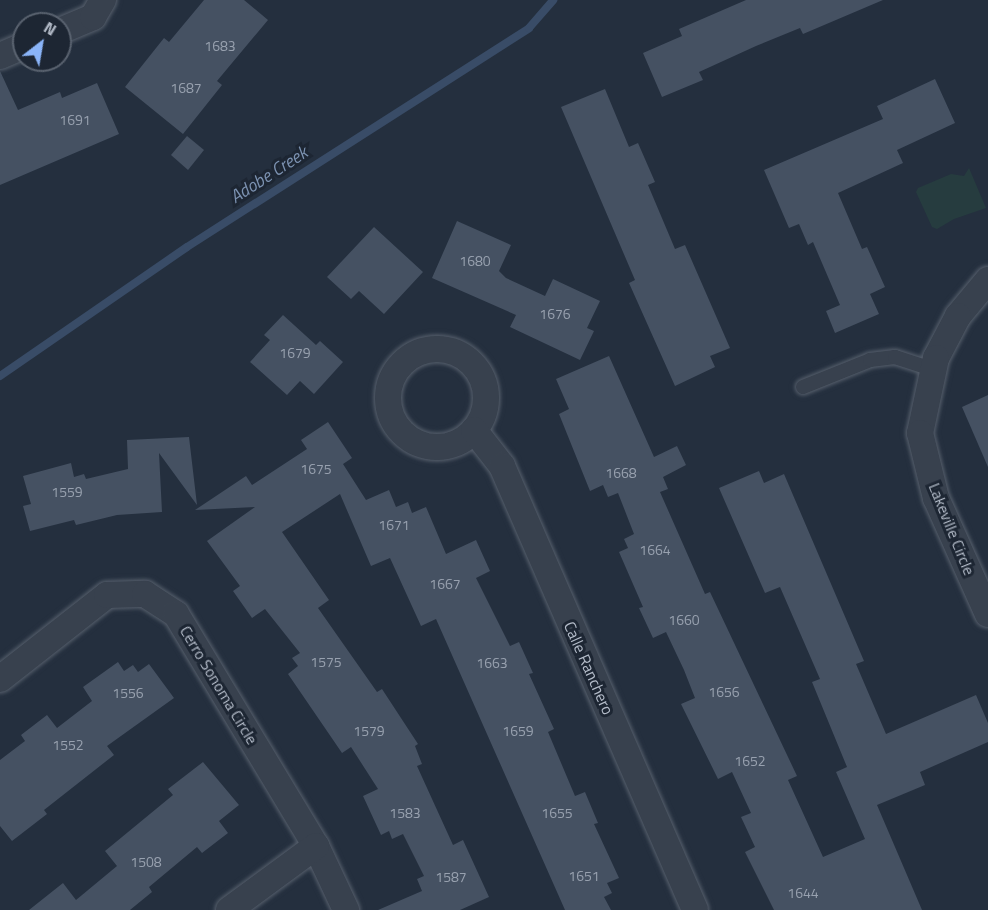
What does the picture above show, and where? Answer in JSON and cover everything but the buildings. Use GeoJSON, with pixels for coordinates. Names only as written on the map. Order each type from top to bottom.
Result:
{"type":"FeatureCollection","features":[{"type":"Feature","properties":{"kind":"street"},"geometry":{"type":"LineString","coordinates":[[72,26],[93,17],[103,0]]}},
{"type":"Feature","properties":{"kind":"street","name":"Lakeville Circle"},"geometry":{"type":"LineString","coordinates":[[988,280],[957,316],[933,369],[920,433],[936,498],[988,614]]}},
{"type":"Feature","properties":{"kind":"street","name":"Calle Ranchero"},"geometry":{"type":"LineString","coordinates":[[474,430],[501,466],[695,910]]}},
{"type":"Feature","properties":{"kind":"street","name":"Cerro Sonoma Circle"},"geometry":{"type":"LineString","coordinates":[[0,679],[107,595],[145,594],[176,614],[316,846],[346,910]]}},
{"type":"Feature","properties":{"kind":"street"},"geometry":{"type":"LineString","coordinates":[[230,910],[316,846]]}},
{"type":"Feature","properties":{"kind":"lane"},"geometry":{"type":"LineString","coordinates":[[803,387],[870,360],[895,357],[933,369]]}},
{"type":"Feature","properties":{"kind":"green space"},"geometry":{"type":"Polygon","coordinates":[[[969,168],[986,208],[954,219],[937,229],[932,227],[916,192],[918,188],[951,174],[964,176],[969,168]]]}},
{"type":"Feature","properties":{"kind":"waterway","name":"Adobe Creek"},"geometry":{"type":"LineString","coordinates":[[0,376],[187,247],[529,28],[553,0]]}}]}
